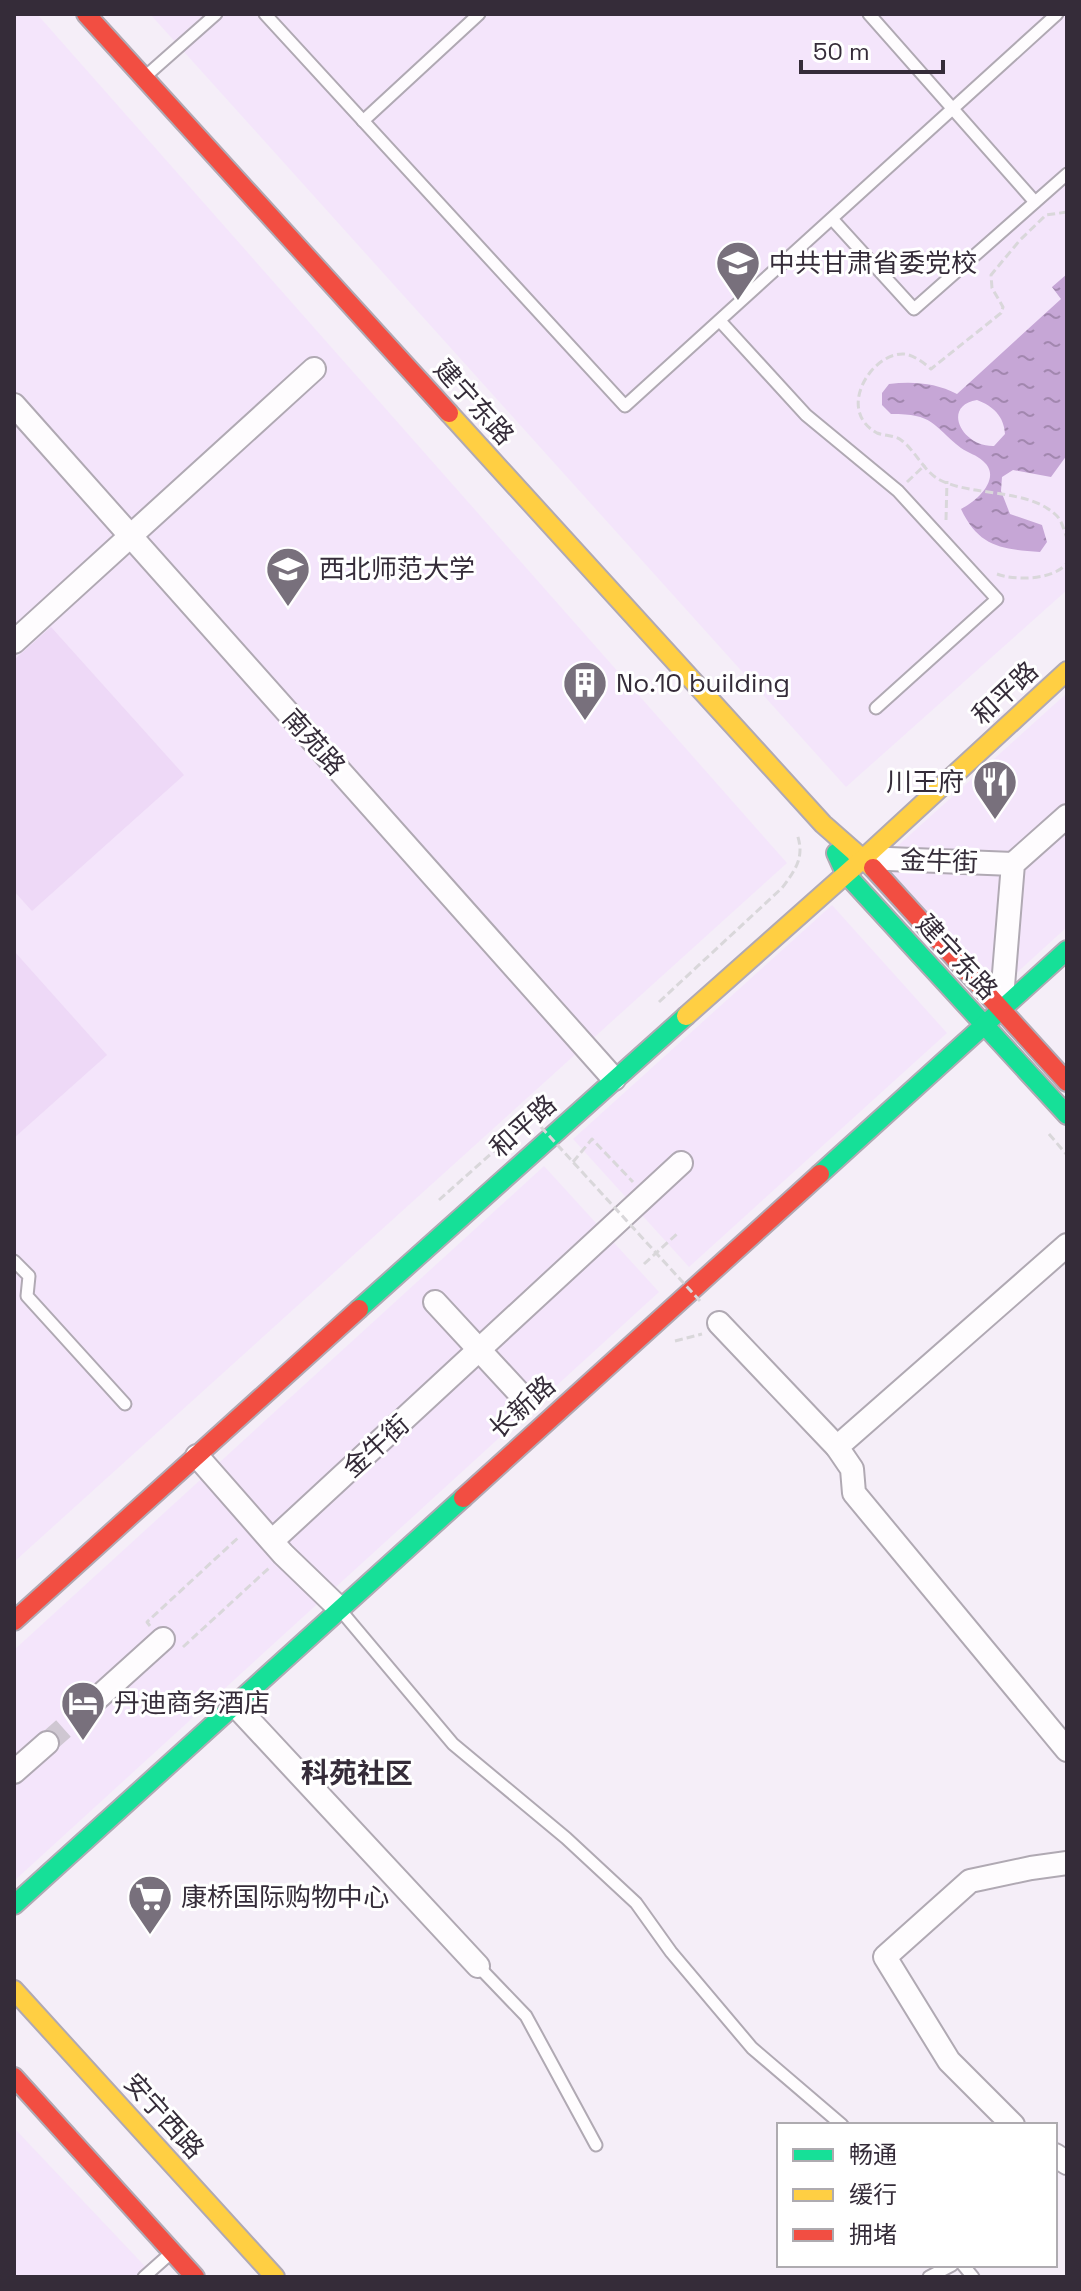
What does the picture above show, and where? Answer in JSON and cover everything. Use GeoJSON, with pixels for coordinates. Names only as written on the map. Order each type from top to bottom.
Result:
{"type":"FeatureCollection","features":[{"type":"Feature","properties":{"kind":"street","name":"建宁东路"},"geometry":{"type":"LineString","coordinates":[[86,14],[823,824],[864,858],[1067,1115]]}},
{"type":"Feature","properties":{"kind":"street"},"geometry":{"type":"LineString","coordinates":[[14,642],[314,369]]}},
{"type":"Feature","properties":{"kind":"street","name":"南苑路"},"geometry":{"type":"LineString","coordinates":[[14,405],[614,1079]]}},
{"type":"Feature","properties":{"kind":"street","name":"和平路"},"geometry":{"type":"LineString","coordinates":[[14,1621],[614,1079],[864,858],[1067,671]]}},
{"type":"Feature","properties":{"kind":"street","name":"金牛街"},"geometry":{"type":"LineString","coordinates":[[993,1018],[1013,864],[1067,816]]}},
{"type":"Feature","properties":{"kind":"street","name":"建宁东路"},"geometry":{"type":"LineString","coordinates":[[823,824],[845,873],[993,1018],[1067,1082]]}},
{"type":"Feature","properties":{"kind":"street","name":"金牛街"},"geometry":{"type":"LineString","coordinates":[[864,858],[1013,864]]}},
{"type":"Feature","properties":{"kind":"street","name":"长新路"},"geometry":{"type":"LineString","coordinates":[[14,1905],[1067,950]]}},
{"type":"Feature","properties":{"kind":"street","name":"金牛街"},"geometry":{"type":"LineString","coordinates":[[278,1548],[480,1350],[681,1163]]}},
{"type":"Feature","properties":{"kind":"street"},"geometry":{"type":"LineString","coordinates":[[837,1447],[1067,1245]]}},
{"type":"Feature","properties":{"kind":"street"},"geometry":{"type":"LineString","coordinates":[[435,1302],[521,1395]]}},
{"type":"Feature","properties":{"kind":"street"},"geometry":{"type":"LineString","coordinates":[[719,1323],[837,1447],[852,1469],[854,1493],[1067,1750]]}},
{"type":"Feature","properties":{"kind":"street"},"geometry":{"type":"LineString","coordinates":[[197,1456],[278,1548],[339,1608]]}},
{"type":"Feature","properties":{"kind":"street"},"geometry":{"type":"LineString","coordinates":[[91,1704],[163,1639]]}},
{"type":"Feature","properties":{"kind":"street"},"geometry":{"type":"LineString","coordinates":[[234,1704],[478,1966]]}},
{"type":"Feature","properties":{"kind":"street"},"geometry":{"type":"LineString","coordinates":[[14,1772],[47,1743]]}},
{"type":"Feature","properties":{"kind":"street"},"geometry":{"type":"LineString","coordinates":[[1011,2123],[949,2061],[885,1957],[970,1881],[1067,1863]]}},
{"type":"Feature","properties":{"kind":"street","name":"安宁西路"},"geometry":{"type":"LineString","coordinates":[[14,1990],[275,2277]]}},
{"type":"Feature","properties":{"kind":"street"},"geometry":{"type":"LineString","coordinates":[[14,2077],[195,2277]]}},
{"type":"Feature","properties":{"kind":"lane"},"geometry":{"type":"LineString","coordinates":[[144,78],[216,14]]}},
{"type":"Feature","properties":{"kind":"lane"},"geometry":{"type":"LineString","coordinates":[[265,14],[625,406],[1057,14]]}},
{"type":"Feature","properties":{"kind":"lane"},"geometry":{"type":"LineString","coordinates":[[363,121],[479,14]]}},
{"type":"Feature","properties":{"kind":"lane"},"geometry":{"type":"LineString","coordinates":[[869,14],[1035,202]]}},
{"type":"Feature","properties":{"kind":"lane"},"geometry":{"type":"LineString","coordinates":[[833,220],[914,309],[1067,174]]}},
{"type":"Feature","properties":{"kind":"lane"},"geometry":{"type":"LineString","coordinates":[[720,321],[806,415],[898,491],[997,599],[876,708]]}},
{"type":"Feature","properties":{"kind":"lane"},"geometry":{"type":"LineString","coordinates":[[14,1261],[29,1276],[27,1296],[125,1404]]}},
{"type":"Feature","properties":{"kind":"lane"},"geometry":{"type":"LineString","coordinates":[[339,1608],[453,1744],[566,1838],[636,1903],[671,1952],[752,2048],[840,2123]]}},
{"type":"Feature","properties":{"kind":"lane"},"geometry":{"type":"LineString","coordinates":[[478,1966],[526,2016],[596,2145]]}},
{"type":"Feature","properties":{"kind":"lane"},"geometry":{"type":"LineString","coordinates":[[144,2277],[172,2252]]}},
{"type":"Feature","properties":{"kind":"lane"},"geometry":{"type":"LineString","coordinates":[[929,2277],[948,2267]]}},
{"type":"Feature","properties":{"kind":"path"},"geometry":{"type":"LineString","coordinates":[[1067,212],[1046,215],[991,275],[992,288],[1003,307],[1001,313],[931,369],[918,359],[904,354],[887,359],[859,389],[857,410],[877,433],[899,438],[938,479],[1037,502],[1059,517],[1067,538]]}},
{"type":"Feature","properties":{"kind":"path"},"geometry":{"type":"LineString","coordinates":[[898,491],[925,465]]}},
{"type":"Feature","properties":{"kind":"path"},"geometry":{"type":"LineString","coordinates":[[946,526],[947,481]]}},
{"type":"Feature","properties":{"kind":"path"},"geometry":{"type":"LineString","coordinates":[[1059,517],[1067,512]]}},
{"type":"Feature","properties":{"kind":"path"},"geometry":{"type":"LineString","coordinates":[[987,568],[1000,576],[1034,578],[1054,574],[1067,563]]}},
{"type":"Feature","properties":{"kind":"path"},"geometry":{"type":"LineString","coordinates":[[655,1007],[782,888],[798,867],[802,849],[794,825]]}},
{"type":"Feature","properties":{"kind":"path"},"geometry":{"type":"LineString","coordinates":[[541,1127],[700,1301]]}},
{"type":"Feature","properties":{"kind":"path"},"geometry":{"type":"LineString","coordinates":[[1047,1132],[1067,1155]]}},
{"type":"Feature","properties":{"kind":"path"},"geometry":{"type":"LineString","coordinates":[[573,1162],[592,1139],[645,1196]]}},
{"type":"Feature","properties":{"kind":"path"},"geometry":{"type":"LineString","coordinates":[[644,1264],[678,1233]]}},
{"type":"Feature","properties":{"kind":"path"},"geometry":{"type":"LineString","coordinates":[[255,1522],[147,1622],[176,1653],[278,1548]]}},
{"type":"Feature","properties":{"kind":"shaded area","name":"西北师范大学"},"geometry":{"type":"Polygon","coordinates":[[[14,14],[37,14],[787,863],[14,1562],[14,14]]]}},
{"type":"Feature","properties":{"kind":"shaded area","name":"中共甘肃省委党校"},"geometry":{"type":"Polygon","coordinates":[[[150,14],[1067,14],[1067,590],[846,787],[150,14]]]}},
{"type":"Feature","properties":{"kind":"shaded area"},"geometry":{"type":"Polygon","coordinates":[[[51,627],[184,775],[32,911],[14,891],[14,660],[51,627]]]}},
{"type":"Feature","properties":{"kind":"shaded area"},"geometry":{"type":"Polygon","coordinates":[[[1067,693],[1067,927],[998,990],[881,861],[1067,693]]]}},
{"type":"Feature","properties":{"kind":"shaded area"},"geometry":{"type":"Polygon","coordinates":[[[832,905],[947,1033],[689,1267],[573,1139],[832,905]]]}},
{"type":"Feature","properties":{"kind":"shaded area"},"geometry":{"type":"Polygon","coordinates":[[[14,951],[107,1055],[14,1138],[14,951]]]}},
{"type":"Feature","properties":{"kind":"shaded area"},"geometry":{"type":"Polygon","coordinates":[[[544,1166],[659,1292],[14,1881],[14,1650],[544,1166]]]}},
{"type":"Feature","properties":{"kind":"shaded area"},"geometry":{"type":"Polygon","coordinates":[[[14,2128],[155,2277],[14,2277],[14,2128]]]}},
{"type":"Feature","properties":{"kind":"water"},"geometry":{"type":"Polygon","coordinates":[[[1067,274],[1067,455],[1051,477],[1013,470],[1002,477],[1001,491],[1010,514],[1042,525],[1047,542],[1040,552],[993,544],[975,531],[961,509],[985,489],[990,475],[988,468],[981,459],[961,448],[924,418],[891,414],[882,405],[882,393],[889,384],[907,383],[933,385],[957,394],[1061,299],[1052,287],[1067,274]],[[977,400],[960,410],[960,426],[973,440],[994,446],[1005,434],[1004,428],[997,412],[977,400]]]}},
{"type":"Feature","properties":{"kind":"tunnel"},"geometry":{"type":"LineString","coordinates":[[47,1743],[91,1704]]}},
{"type":"Feature","properties":{"kind":"traffic: fast"},"geometry":{"type":"LineString","coordinates":[[836,853],[845,873],[1067,1115]]}},
{"type":"Feature","properties":{"kind":"traffic: fast"},"geometry":{"type":"LineString","coordinates":[[820,1174],[1067,950]]}},
{"type":"Feature","properties":{"kind":"traffic: fast"},"geometry":{"type":"LineString","coordinates":[[359,1309],[686,1016]]}},
{"type":"Feature","properties":{"kind":"traffic: fast"},"geometry":{"type":"LineString","coordinates":[[14,1905],[463,1498]]}},
{"type":"Feature","properties":{"kind":"traffic: slow"},"geometry":{"type":"LineString","coordinates":[[449,413],[823,824],[873,868]]}},
{"type":"Feature","properties":{"kind":"traffic: slow"},"geometry":{"type":"LineString","coordinates":[[686,1016],[1067,671]]}},
{"type":"Feature","properties":{"kind":"traffic: slow"},"geometry":{"type":"LineString","coordinates":[[14,1990],[275,2277]]}},
{"type":"Feature","properties":{"kind":"traffic: jam"},"geometry":{"type":"LineString","coordinates":[[86,14],[449,413]]}},
{"type":"Feature","properties":{"kind":"traffic: jam"},"geometry":{"type":"LineString","coordinates":[[873,868],[1067,1082]]}},
{"type":"Feature","properties":{"kind":"traffic: jam"},"geometry":{"type":"LineString","coordinates":[[463,1498],[820,1174]]}},
{"type":"Feature","properties":{"kind":"traffic: jam"},"geometry":{"type":"LineString","coordinates":[[14,1621],[359,1309]]}},
{"type":"Feature","properties":{"kind":"traffic: jam"},"geometry":{"type":"LineString","coordinates":[[14,2077],[195,2277]]}},
{"type":"Feature","properties":{"kind":"place","name":"中共甘肃省委党校"},"geometry":{"type":"Point","coordinates":[738,302]}},
{"type":"Feature","properties":{"kind":"place","name":"西北师范大学"},"geometry":{"type":"Point","coordinates":[288,608]}},
{"type":"Feature","properties":{"kind":"place","name":"No.10 building"},"geometry":{"type":"Point","coordinates":[585,722]}},
{"type":"Feature","properties":{"kind":"place","name":"川王府"},"geometry":{"type":"Point","coordinates":[995,821]}},
{"type":"Feature","properties":{"kind":"place","name":"丹迪商务酒店"},"geometry":{"type":"Point","coordinates":[83,1742]}},
{"type":"Feature","properties":{"kind":"place","name":"康桥国际购物中心"},"geometry":{"type":"Point","coordinates":[150,1936]}},
{"type":"Feature","properties":{"kind":"district","name":"科苑社区"},"geometry":{"type":"Point","coordinates":[357,1773]}}]}
